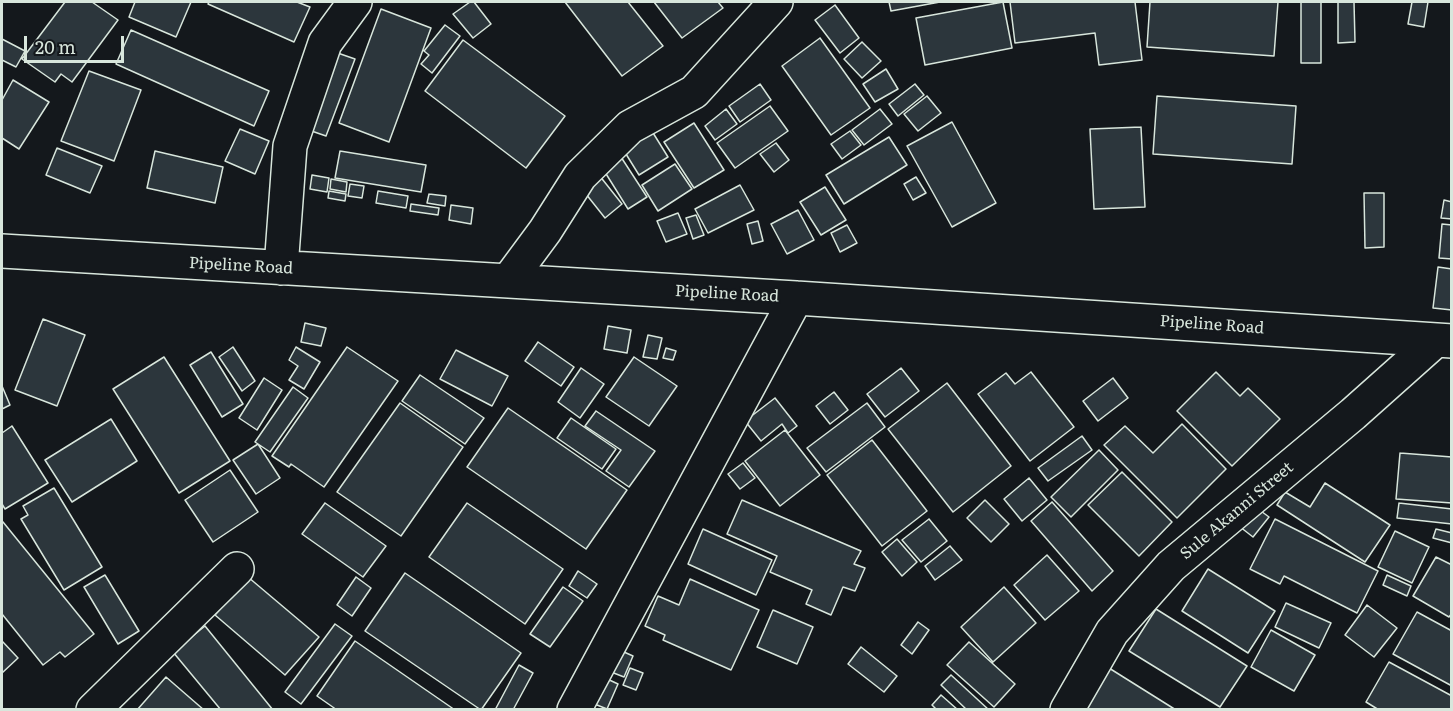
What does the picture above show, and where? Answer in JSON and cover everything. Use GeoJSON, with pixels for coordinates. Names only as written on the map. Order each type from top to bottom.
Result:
{"type":"FeatureCollection","features":[{"type":"Feature","properties":{"kind":"street"},"geometry":{"type":"LineString","coordinates":[[281,268],[290,146],[325,43],[355,2]]}},
{"type":"Feature","properties":{"kind":"street"},"geometry":{"type":"LineString","coordinates":[[508,280],[545,231],[580,176],[630,127],[694,92],[776,2]]}},
{"type":"Feature","properties":{"kind":"street","name":"Pipeline Road"},"geometry":{"type":"LineString","coordinates":[[2,251],[508,280],[1444,340]]}},
{"type":"Feature","properties":{"kind":"street"},"geometry":{"type":"LineString","coordinates":[[574,710],[796,298]]}},
{"type":"Feature","properties":{"kind":"street","name":"Sule Akanni Street"},"geometry":{"type":"LineString","coordinates":[[1067,710],[1112,632],[1171,566],[1444,340]]}},
{"type":"Feature","properties":{"kind":"street"},"geometry":{"type":"LineString","coordinates":[[93,710],[237,569]]}},
{"type":"Feature","properties":{"kind":"building"},"geometry":{"type":"Polygon","coordinates":[[[65,2],[92,2],[118,20],[72,82],[61,74],[55,82],[22,59],[65,2]]]}},
{"type":"Feature","properties":{"kind":"building"},"geometry":{"type":"Polygon","coordinates":[[[135,2],[191,2],[176,37],[129,17],[135,2]]]}},
{"type":"Feature","properties":{"kind":"building"},"geometry":{"type":"Polygon","coordinates":[[[209,2],[297,2],[310,7],[294,42],[208,4],[209,2]]]}},
{"type":"Feature","properties":{"kind":"building"},"geometry":{"type":"Polygon","coordinates":[[[470,2],[474,2],[491,24],[473,38],[453,14],[470,2]]]}},
{"type":"Feature","properties":{"kind":"building"},"geometry":{"type":"Polygon","coordinates":[[[565,2],[628,2],[663,46],[622,76],[565,2]]]}},
{"type":"Feature","properties":{"kind":"building"},"geometry":{"type":"Polygon","coordinates":[[[654,2],[718,2],[723,8],[682,38],[654,2]]]}},
{"type":"Feature","properties":{"kind":"building"},"geometry":{"type":"Polygon","coordinates":[[[889,2],[940,2],[891,11],[889,2]]]}},
{"type":"Feature","properties":{"kind":"building"},"geometry":{"type":"Polygon","coordinates":[[[1003,2],[1012,48],[925,65],[916,18],[1003,2]]]}},
{"type":"Feature","properties":{"kind":"building"},"geometry":{"type":"Polygon","coordinates":[[[1010,2],[1135,2],[1142,60],[1099,65],[1095,33],[1015,43],[1010,2]]]}},
{"type":"Feature","properties":{"kind":"building"},"geometry":{"type":"Polygon","coordinates":[[[1150,2],[1278,2],[1274,56],[1147,47],[1150,2]]]}},
{"type":"Feature","properties":{"kind":"building"},"geometry":{"type":"Polygon","coordinates":[[[1301,2],[1321,2],[1321,63],[1301,63],[1301,2]]]}},
{"type":"Feature","properties":{"kind":"building"},"geometry":{"type":"Polygon","coordinates":[[[1338,2],[1354,2],[1355,42],[1338,43],[1338,2]]]}},
{"type":"Feature","properties":{"kind":"building"},"geometry":{"type":"Polygon","coordinates":[[[1412,2],[1428,2],[1424,27],[1408,24],[1412,2]]]}},
{"type":"Feature","properties":{"kind":"building"},"geometry":{"type":"Polygon","coordinates":[[[835,5],[859,38],[840,53],[815,20],[835,5]]]}},
{"type":"Feature","properties":{"kind":"building"},"geometry":{"type":"Polygon","coordinates":[[[381,9],[431,28],[389,142],[339,123],[381,9]]]}},
{"type":"Feature","properties":{"kind":"building"},"geometry":{"type":"Polygon","coordinates":[[[445,25],[460,36],[432,73],[421,64],[429,55],[424,51],[445,25]]]}},
{"type":"Feature","properties":{"kind":"building"},"geometry":{"type":"Polygon","coordinates":[[[131,30],[269,91],[254,126],[116,64],[131,30]]]}},
{"type":"Feature","properties":{"kind":"building"},"geometry":{"type":"Polygon","coordinates":[[[820,38],[870,108],[831,135],[782,66],[820,38]]]}},
{"type":"Feature","properties":{"kind":"building"},"geometry":{"type":"Polygon","coordinates":[[[2,39],[25,51],[16,67],[2,60],[2,39]]]}},
{"type":"Feature","properties":{"kind":"building"},"geometry":{"type":"Polygon","coordinates":[[[463,40],[565,116],[526,168],[425,91],[463,40]]]}},
{"type":"Feature","properties":{"kind":"building"},"geometry":{"type":"Polygon","coordinates":[[[862,42],[881,61],[862,78],[844,59],[862,42]]]}},
{"type":"Feature","properties":{"kind":"building"},"geometry":{"type":"Polygon","coordinates":[[[329,50],[355,59],[326,136],[300,127],[329,50]]]}},
{"type":"Feature","properties":{"kind":"building"},"geometry":{"type":"Polygon","coordinates":[[[886,69],[898,89],[875,102],[863,84],[886,69]]]}},
{"type":"Feature","properties":{"kind":"building"},"geometry":{"type":"Polygon","coordinates":[[[89,71],[141,90],[114,161],[61,141],[89,71]]]}},
{"type":"Feature","properties":{"kind":"building"},"geometry":{"type":"Polygon","coordinates":[[[13,80],[49,102],[19,149],[2,138],[2,100],[13,80]]]}},
{"type":"Feature","properties":{"kind":"building"},"geometry":{"type":"Polygon","coordinates":[[[760,84],[771,100],[740,122],[729,106],[760,84]]]}},
{"type":"Feature","properties":{"kind":"building"},"geometry":{"type":"Polygon","coordinates":[[[915,84],[924,95],[898,116],[889,104],[915,84]]]}},
{"type":"Feature","properties":{"kind":"building"},"geometry":{"type":"Polygon","coordinates":[[[927,96],[941,113],[918,131],[904,114],[927,96]]]}},
{"type":"Feature","properties":{"kind":"building"},"geometry":{"type":"Polygon","coordinates":[[[1157,96],[1296,106],[1292,164],[1153,154],[1157,96]]]}},
{"type":"Feature","properties":{"kind":"building"},"geometry":{"type":"Polygon","coordinates":[[[770,106],[788,131],[735,168],[717,143],[770,106]]]}},
{"type":"Feature","properties":{"kind":"building"},"geometry":{"type":"Polygon","coordinates":[[[726,109],[737,124],[715,140],[705,126],[726,109]]]}},
{"type":"Feature","properties":{"kind":"building"},"geometry":{"type":"Polygon","coordinates":[[[880,109],[892,124],[864,145],[852,130],[880,109]]]}},
{"type":"Feature","properties":{"kind":"building"},"geometry":{"type":"Polygon","coordinates":[[[952,122],[996,203],[952,227],[907,146],[952,122]]]}},
{"type":"Feature","properties":{"kind":"building"},"geometry":{"type":"Polygon","coordinates":[[[694,123],[724,170],[694,188],[664,142],[694,123]]]}},
{"type":"Feature","properties":{"kind":"building"},"geometry":{"type":"Polygon","coordinates":[[[1141,127],[1145,207],[1094,209],[1090,129],[1141,127]]]}},
{"type":"Feature","properties":{"kind":"building"},"geometry":{"type":"Polygon","coordinates":[[[650,128],[668,157],[639,175],[621,146],[650,128]]]}},
{"type":"Feature","properties":{"kind":"building"},"geometry":{"type":"Polygon","coordinates":[[[240,129],[269,141],[255,174],[225,161],[240,129]]]}},
{"type":"Feature","properties":{"kind":"building"},"geometry":{"type":"Polygon","coordinates":[[[850,131],[861,145],[842,159],[831,144],[850,131]]]}},
{"type":"Feature","properties":{"kind":"building"},"geometry":{"type":"Polygon","coordinates":[[[889,137],[907,165],[844,204],[826,175],[889,137]]]}},
{"type":"Feature","properties":{"kind":"building"},"geometry":{"type":"Polygon","coordinates":[[[776,143],[789,160],[774,172],[760,154],[776,143]]]}},
{"type":"Feature","properties":{"kind":"building"},"geometry":{"type":"Polygon","coordinates":[[[57,148],[102,166],[90,193],[46,175],[57,148]]]}},
{"type":"Feature","properties":{"kind":"building"},"geometry":{"type":"Polygon","coordinates":[[[155,151],[223,167],[215,203],[147,188],[155,151]]]}},
{"type":"Feature","properties":{"kind":"building"},"geometry":{"type":"Polygon","coordinates":[[[340,151],[426,165],[421,192],[335,178],[340,151]]]}},
{"type":"Feature","properties":{"kind":"building"},"geometry":{"type":"Polygon","coordinates":[[[621,157],[647,197],[628,209],[603,169],[621,157]]]}},
{"type":"Feature","properties":{"kind":"building"},"geometry":{"type":"Polygon","coordinates":[[[675,164],[692,189],[658,211],[642,185],[675,164]]]}},
{"type":"Feature","properties":{"kind":"building"},"geometry":{"type":"Polygon","coordinates":[[[312,175],[329,178],[327,192],[310,189],[312,175]]]}},
{"type":"Feature","properties":{"kind":"building"},"geometry":{"type":"Polygon","coordinates":[[[599,175],[622,204],[605,218],[582,189],[599,175]]]}},
{"type":"Feature","properties":{"kind":"building"},"geometry":{"type":"Polygon","coordinates":[[[916,177],[926,193],[913,200],[904,184],[916,177]]]}},
{"type":"Feature","properties":{"kind":"building"},"geometry":{"type":"Polygon","coordinates":[[[331,179],[347,182],[346,192],[330,189],[331,179]]]}},
{"type":"Feature","properties":{"kind":"building"},"geometry":{"type":"Polygon","coordinates":[[[350,184],[364,186],[362,198],[348,196],[350,184]]]}},
{"type":"Feature","properties":{"kind":"building"},"geometry":{"type":"Polygon","coordinates":[[[740,185],[754,210],[708,233],[695,209],[740,185]]]}},
{"type":"Feature","properties":{"kind":"building"},"geometry":{"type":"Polygon","coordinates":[[[825,187],[846,220],[821,235],[800,202],[825,187]]]}},
{"type":"Feature","properties":{"kind":"building"},"geometry":{"type":"Polygon","coordinates":[[[329,191],[346,194],[345,201],[328,198],[329,191]]]}},
{"type":"Feature","properties":{"kind":"building"},"geometry":{"type":"Polygon","coordinates":[[[378,191],[408,196],[406,208],[376,203],[378,191]]]}},
{"type":"Feature","properties":{"kind":"building"},"geometry":{"type":"Polygon","coordinates":[[[1364,193],[1384,193],[1384,247],[1365,248],[1364,193]]]}},
{"type":"Feature","properties":{"kind":"building"},"geometry":{"type":"Polygon","coordinates":[[[429,194],[446,196],[445,206],[427,203],[429,194]]]}},
{"type":"Feature","properties":{"kind":"building"},"geometry":{"type":"Polygon","coordinates":[[[1444,200],[1452,202],[1452,219],[1441,218],[1444,200]]]}},
{"type":"Feature","properties":{"kind":"building"},"geometry":{"type":"Polygon","coordinates":[[[411,204],[439,208],[438,215],[410,211],[411,204]]]}},
{"type":"Feature","properties":{"kind":"building"},"geometry":{"type":"Polygon","coordinates":[[[451,205],[473,208],[471,224],[449,220],[451,205]]]}},
{"type":"Feature","properties":{"kind":"building"},"geometry":{"type":"Polygon","coordinates":[[[798,210],[814,240],[787,254],[771,224],[798,210]]]}},
{"type":"Feature","properties":{"kind":"building"},"geometry":{"type":"Polygon","coordinates":[[[678,213],[687,234],[666,242],[657,221],[678,213]]]}},
{"type":"Feature","properties":{"kind":"building"},"geometry":{"type":"Polygon","coordinates":[[[696,215],[704,235],[693,239],[686,218],[696,215]]]}},
{"type":"Feature","properties":{"kind":"building"},"geometry":{"type":"Polygon","coordinates":[[[758,221],[763,241],[752,244],[747,224],[758,221]]]}},
{"type":"Feature","properties":{"kind":"building"},"geometry":{"type":"Polygon","coordinates":[[[1442,224],[1452,225],[1452,259],[1439,258],[1442,224]]]}},
{"type":"Feature","properties":{"kind":"building"},"geometry":{"type":"Polygon","coordinates":[[[847,225],[857,243],[840,252],[831,233],[847,225]]]}},
{"type":"Feature","properties":{"kind":"building"},"geometry":{"type":"Polygon","coordinates":[[[1438,267],[1452,269],[1452,310],[1433,308],[1438,267]]]}},
{"type":"Feature","properties":{"kind":"building"},"geometry":{"type":"Polygon","coordinates":[[[43,319],[85,335],[57,406],[15,390],[43,319]]]}},
{"type":"Feature","properties":{"kind":"building"},"geometry":{"type":"Polygon","coordinates":[[[305,323],[326,328],[321,346],[301,342],[305,323]]]}},
{"type":"Feature","properties":{"kind":"building"},"geometry":{"type":"Polygon","coordinates":[[[608,326],[631,330],[627,353],[604,349],[608,326]]]}},
{"type":"Feature","properties":{"kind":"building"},"geometry":{"type":"Polygon","coordinates":[[[648,335],[662,338],[657,359],[643,357],[648,335]]]}},
{"type":"Feature","properties":{"kind":"building"},"geometry":{"type":"Polygon","coordinates":[[[538,342],[574,367],[561,386],[525,361],[538,342]]]}},
{"type":"Feature","properties":{"kind":"building"},"geometry":{"type":"Polygon","coordinates":[[[233,347],[255,381],[242,391],[219,357],[233,347]]]}},
{"type":"Feature","properties":{"kind":"building"},"geometry":{"type":"Polygon","coordinates":[[[296,347],[320,362],[304,389],[289,380],[298,366],[289,360],[296,347]]]}},
{"type":"Feature","properties":{"kind":"building"},"geometry":{"type":"Polygon","coordinates":[[[347,347],[398,381],[324,487],[291,464],[289,467],[272,456],[347,347]]]}},
{"type":"Feature","properties":{"kind":"building"},"geometry":{"type":"Polygon","coordinates":[[[666,348],[676,351],[673,360],[663,358],[666,348]]]}},
{"type":"Feature","properties":{"kind":"building"},"geometry":{"type":"Polygon","coordinates":[[[456,350],[508,376],[492,406],[440,379],[456,350]]]}},
{"type":"Feature","properties":{"kind":"building"},"geometry":{"type":"Polygon","coordinates":[[[211,352],[243,404],[222,417],[190,365],[211,352]]]}},
{"type":"Feature","properties":{"kind":"building"},"geometry":{"type":"Polygon","coordinates":[[[164,357],[230,461],[179,493],[113,389],[164,357]]]}},
{"type":"Feature","properties":{"kind":"building"},"geometry":{"type":"Polygon","coordinates":[[[634,357],[677,386],[649,426],[606,397],[634,357]]]}},
{"type":"Feature","properties":{"kind":"building"},"geometry":{"type":"Polygon","coordinates":[[[581,368],[604,384],[580,418],[558,402],[581,368]]]}},
{"type":"Feature","properties":{"kind":"building"},"geometry":{"type":"Polygon","coordinates":[[[901,368],[919,391],[885,417],[867,394],[901,368]]]}},
{"type":"Feature","properties":{"kind":"building"},"geometry":{"type":"Polygon","coordinates":[[[1031,372],[1074,427],[1030,461],[978,394],[1006,373],[1015,384],[1031,372]]]}},
{"type":"Feature","properties":{"kind":"building"},"geometry":{"type":"Polygon","coordinates":[[[1216,372],[1240,396],[1248,388],[1280,419],[1232,466],[1177,411],[1216,372]]]}},
{"type":"Feature","properties":{"kind":"building"},"geometry":{"type":"Polygon","coordinates":[[[420,375],[484,418],[465,444],[402,401],[420,375]]]}},
{"type":"Feature","properties":{"kind":"building"},"geometry":{"type":"Polygon","coordinates":[[[264,378],[282,390],[257,430],[239,418],[264,378]]]}},
{"type":"Feature","properties":{"kind":"building"},"geometry":{"type":"Polygon","coordinates":[[[1113,378],[1128,398],[1098,421],[1083,401],[1113,378]]]}},
{"type":"Feature","properties":{"kind":"building"},"geometry":{"type":"Polygon","coordinates":[[[947,383],[1011,466],[953,512],[888,429],[947,383]]]}},
{"type":"Feature","properties":{"kind":"building"},"geometry":{"type":"Polygon","coordinates":[[[2,386],[10,405],[2,409],[2,386]]]}},
{"type":"Feature","properties":{"kind":"building"},"geometry":{"type":"Polygon","coordinates":[[[293,387],[308,398],[270,452],[255,442],[293,387]]]}},
{"type":"Feature","properties":{"kind":"building"},"geometry":{"type":"Polygon","coordinates":[[[834,392],[848,410],[830,424],[816,406],[834,392]]]}},
{"type":"Feature","properties":{"kind":"building"},"geometry":{"type":"Polygon","coordinates":[[[775,398],[797,426],[788,433],[782,424],[761,441],[745,421],[775,398]]]}},
{"type":"Feature","properties":{"kind":"building"},"geometry":{"type":"Polygon","coordinates":[[[400,403],[463,447],[401,536],[337,492],[400,403]]]}},
{"type":"Feature","properties":{"kind":"building"},"geometry":{"type":"Polygon","coordinates":[[[867,403],[885,427],[826,472],[807,448],[867,403]]]}},
{"type":"Feature","properties":{"kind":"building"},"geometry":{"type":"Polygon","coordinates":[[[508,408],[627,490],[586,549],[467,467],[508,408]]]}},
{"type":"Feature","properties":{"kind":"building"},"geometry":{"type":"Polygon","coordinates":[[[596,411],[655,451],[629,487],[606,471],[621,450],[585,426],[596,411]]]}},
{"type":"Feature","properties":{"kind":"building"},"geometry":{"type":"Polygon","coordinates":[[[571,418],[616,449],[602,469],[557,438],[571,418]]]}},
{"type":"Feature","properties":{"kind":"building"},"geometry":{"type":"Polygon","coordinates":[[[111,419],[137,461],[72,502],[45,460],[111,419]]]}},
{"type":"Feature","properties":{"kind":"building"},"geometry":{"type":"Polygon","coordinates":[[[1182,424],[1226,469],[1177,518],[1104,445],[1125,426],[1153,453],[1182,424]]]}},
{"type":"Feature","properties":{"kind":"building"},"geometry":{"type":"Polygon","coordinates":[[[12,426],[48,483],[5,509],[2,504],[2,433],[12,426]]]}},
{"type":"Feature","properties":{"kind":"building"},"geometry":{"type":"Polygon","coordinates":[[[785,430],[820,475],[780,506],[745,461],[785,430]]]}},
{"type":"Feature","properties":{"kind":"building"},"geometry":{"type":"Polygon","coordinates":[[[1082,436],[1092,450],[1048,481],[1038,468],[1082,436]]]}},
{"type":"Feature","properties":{"kind":"building"},"geometry":{"type":"Polygon","coordinates":[[[872,440],[927,511],[882,546],[827,475],[872,440]]]}},
{"type":"Feature","properties":{"kind":"building"},"geometry":{"type":"Polygon","coordinates":[[[258,444],[280,478],[256,494],[233,460],[258,444]]]}},
{"type":"Feature","properties":{"kind":"building"},"geometry":{"type":"Polygon","coordinates":[[[1099,450],[1118,470],[1071,517],[1051,497],[1099,450]]]}},
{"type":"Feature","properties":{"kind":"building"},"geometry":{"type":"Polygon","coordinates":[[[1400,453],[1452,457],[1452,503],[1396,499],[1400,453]]]}},
{"type":"Feature","properties":{"kind":"building"},"geometry":{"type":"Polygon","coordinates":[[[743,463],[755,478],[740,489],[728,474],[743,463]]]}},
{"type":"Feature","properties":{"kind":"building"},"geometry":{"type":"Polygon","coordinates":[[[230,470],[258,512],[213,542],[185,500],[230,470]]]}},
{"type":"Feature","properties":{"kind":"building"},"geometry":{"type":"Polygon","coordinates":[[[1122,472],[1172,522],[1139,556],[1088,505],[1122,472]]]}},
{"type":"Feature","properties":{"kind":"building"},"geometry":{"type":"Polygon","coordinates":[[[1029,478],[1047,500],[1022,521],[1004,499],[1029,478]]]}},
{"type":"Feature","properties":{"kind":"building"},"geometry":{"type":"Polygon","coordinates":[[[1325,483],[1390,525],[1365,562],[1277,505],[1285,492],[1310,507],[1325,483]]]}},
{"type":"Feature","properties":{"kind":"building"},"geometry":{"type":"Polygon","coordinates":[[[54,488],[102,567],[64,590],[21,519],[28,515],[23,506],[54,488]]]}},
{"type":"Feature","properties":{"kind":"building"},"geometry":{"type":"Polygon","coordinates":[[[742,500],[861,551],[854,564],[865,568],[855,591],[843,587],[831,615],[806,604],[812,590],[770,572],[777,556],[727,534],[742,500]]]}},
{"type":"Feature","properties":{"kind":"building"},"geometry":{"type":"Polygon","coordinates":[[[985,500],[1009,524],[991,542],[967,518],[985,500]]]}},
{"type":"Feature","properties":{"kind":"building"},"geometry":{"type":"Polygon","coordinates":[[[1052,502],[1113,571],[1092,591],[1031,521],[1052,502]]]}},
{"type":"Feature","properties":{"kind":"building"},"geometry":{"type":"Polygon","coordinates":[[[325,503],[386,546],[363,577],[302,534],[325,503]]]}},
{"type":"Feature","properties":{"kind":"building"},"geometry":{"type":"Polygon","coordinates":[[[467,503],[563,569],[525,624],[429,557],[467,503]]]}},
{"type":"Feature","properties":{"kind":"building"},"geometry":{"type":"Polygon","coordinates":[[[1250,503],[1269,517],[1253,537],[1235,523],[1250,503]]]}},
{"type":"Feature","properties":{"kind":"building"},"geometry":{"type":"Polygon","coordinates":[[[1399,503],[1452,509],[1452,524],[1397,518],[1399,503]]]}},
{"type":"Feature","properties":{"kind":"building"},"geometry":{"type":"Polygon","coordinates":[[[929,519],[947,541],[921,562],[902,540],[929,519]]]}},
{"type":"Feature","properties":{"kind":"building"},"geometry":{"type":"Polygon","coordinates":[[[1275,519],[1378,571],[1357,613],[1284,576],[1280,584],[1250,569],[1275,519]]]}},
{"type":"Feature","properties":{"kind":"building"},"geometry":{"type":"Polygon","coordinates":[[[3,522],[94,634],[65,657],[60,652],[43,665],[2,614],[3,522]]]}},
{"type":"Feature","properties":{"kind":"building"},"geometry":{"type":"Polygon","coordinates":[[[703,529],[772,560],[756,595],[688,564],[703,529]]]}},
{"type":"Feature","properties":{"kind":"building"},"geometry":{"type":"Polygon","coordinates":[[[1436,529],[1452,533],[1452,543],[1433,538],[1436,529]]]}},
{"type":"Feature","properties":{"kind":"building"},"geometry":{"type":"Polygon","coordinates":[[[1395,531],[1429,547],[1412,583],[1378,567],[1395,531]]]}},
{"type":"Feature","properties":{"kind":"building"},"geometry":{"type":"Polygon","coordinates":[[[897,539],[917,562],[902,576],[882,552],[897,539]]]}},
{"type":"Feature","properties":{"kind":"building"},"geometry":{"type":"Polygon","coordinates":[[[950,546],[962,560],[935,580],[925,566],[950,546]]]}},
{"type":"Feature","properties":{"kind":"building"},"geometry":{"type":"Polygon","coordinates":[[[1047,555],[1079,591],[1045,620],[1014,585],[1047,555]]]}},
{"type":"Feature","properties":{"kind":"building"},"geometry":{"type":"Polygon","coordinates":[[[1436,557],[1452,565],[1452,613],[1449,617],[1413,596],[1436,557]]]}},
{"type":"Feature","properties":{"kind":"building"},"geometry":{"type":"Polygon","coordinates":[[[1208,569],[1275,611],[1248,653],[1182,611],[1208,569]]]}},
{"type":"Feature","properties":{"kind":"building"},"geometry":{"type":"Polygon","coordinates":[[[578,571],[597,584],[587,598],[569,586],[578,571]]]}},
{"type":"Feature","properties":{"kind":"building"},"geometry":{"type":"Polygon","coordinates":[[[405,573],[521,653],[481,710],[365,631],[405,573]]]}},
{"type":"Feature","properties":{"kind":"building"},"geometry":{"type":"Polygon","coordinates":[[[105,575],[139,631],[118,644],[84,587],[105,575]]]}},
{"type":"Feature","properties":{"kind":"building"},"geometry":{"type":"Polygon","coordinates":[[[1387,575],[1411,586],[1407,596],[1383,585],[1387,575]]]}},
{"type":"Feature","properties":{"kind":"building"},"geometry":{"type":"Polygon","coordinates":[[[248,577],[319,637],[285,675],[215,615],[248,577]]]}},
{"type":"Feature","properties":{"kind":"building"},"geometry":{"type":"Polygon","coordinates":[[[356,577],[371,588],[352,616],[337,605],[356,577]]]}},
{"type":"Feature","properties":{"kind":"building"},"geometry":{"type":"Polygon","coordinates":[[[690,579],[759,610],[731,670],[663,640],[665,635],[645,626],[658,596],[679,605],[690,579]]]}},
{"type":"Feature","properties":{"kind":"building"},"geometry":{"type":"Polygon","coordinates":[[[563,587],[583,601],[550,647],[530,634],[563,587]]]}},
{"type":"Feature","properties":{"kind":"building"},"geometry":{"type":"Polygon","coordinates":[[[1004,587],[1036,623],[993,662],[961,627],[1004,587]]]}},
{"type":"Feature","properties":{"kind":"building"},"geometry":{"type":"Polygon","coordinates":[[[1286,603],[1331,623],[1319,648],[1275,627],[1286,603]]]}},
{"type":"Feature","properties":{"kind":"building"},"geometry":{"type":"Polygon","coordinates":[[[1367,605],[1397,628],[1374,657],[1345,635],[1367,605]]]}},
{"type":"Feature","properties":{"kind":"building"},"geometry":{"type":"Polygon","coordinates":[[[1156,609],[1247,666],[1220,707],[1129,651],[1156,609]]]}},
{"type":"Feature","properties":{"kind":"building"},"geometry":{"type":"Polygon","coordinates":[[[773,610],[813,627],[797,664],[757,647],[773,610]]]}},
{"type":"Feature","properties":{"kind":"building"},"geometry":{"type":"Polygon","coordinates":[[[1417,612],[1452,631],[1452,686],[1393,654],[1417,612]]]}},
{"type":"Feature","properties":{"kind":"building"},"geometry":{"type":"Polygon","coordinates":[[[918,622],[929,630],[912,654],[901,645],[918,622]]]}},
{"type":"Feature","properties":{"kind":"building"},"geometry":{"type":"Polygon","coordinates":[[[335,624],[352,636],[301,704],[285,692],[335,624]]]}},
{"type":"Feature","properties":{"kind":"building"},"geometry":{"type":"Polygon","coordinates":[[[205,626],[273,710],[221,710],[173,652],[205,626]]]}},
{"type":"Feature","properties":{"kind":"building"},"geometry":{"type":"Polygon","coordinates":[[[1271,630],[1315,655],[1294,691],[1251,667],[1271,630]]]}},
{"type":"Feature","properties":{"kind":"building"},"geometry":{"type":"Polygon","coordinates":[[[2,641],[18,658],[2,673],[2,641]]]}},
{"type":"Feature","properties":{"kind":"building"},"geometry":{"type":"Polygon","coordinates":[[[355,641],[455,710],[337,710],[317,696],[355,641]]]}},
{"type":"Feature","properties":{"kind":"building"},"geometry":{"type":"Polygon","coordinates":[[[969,642],[1015,684],[994,707],[947,665],[969,642]]]}},
{"type":"Feature","properties":{"kind":"building"},"geometry":{"type":"Polygon","coordinates":[[[861,647],[897,676],[884,692],[848,664],[861,647]]]}},
{"type":"Feature","properties":{"kind":"building"},"geometry":{"type":"Polygon","coordinates":[[[615,648],[633,656],[624,677],[606,670],[615,648]]]}},
{"type":"Feature","properties":{"kind":"building"},"geometry":{"type":"Polygon","coordinates":[[[1389,662],[1452,696],[1452,710],[1379,710],[1366,702],[1389,662]]]}},
{"type":"Feature","properties":{"kind":"building"},"geometry":{"type":"Polygon","coordinates":[[[1101,663],[1176,710],[1071,710],[1101,663]]]}},
{"type":"Feature","properties":{"kind":"building"},"geometry":{"type":"Polygon","coordinates":[[[519,665],[533,673],[513,710],[495,710],[519,665]]]}},
{"type":"Feature","properties":{"kind":"building"},"geometry":{"type":"Polygon","coordinates":[[[630,668],[643,673],[636,690],[623,685],[630,668]]]}},
{"type":"Feature","properties":{"kind":"building"},"geometry":{"type":"Polygon","coordinates":[[[951,675],[989,710],[967,710],[941,685],[951,675]]]}},
{"type":"Feature","properties":{"kind":"building"},"geometry":{"type":"Polygon","coordinates":[[[166,677],[204,710],[137,710],[166,677]]]}},
{"type":"Feature","properties":{"kind":"building"},"geometry":{"type":"Polygon","coordinates":[[[603,677],[618,684],[607,709],[592,703],[603,677]]]}},
{"type":"Feature","properties":{"kind":"building"},"geometry":{"type":"Polygon","coordinates":[[[941,695],[958,710],[937,710],[932,705],[941,695]]]}}]}
